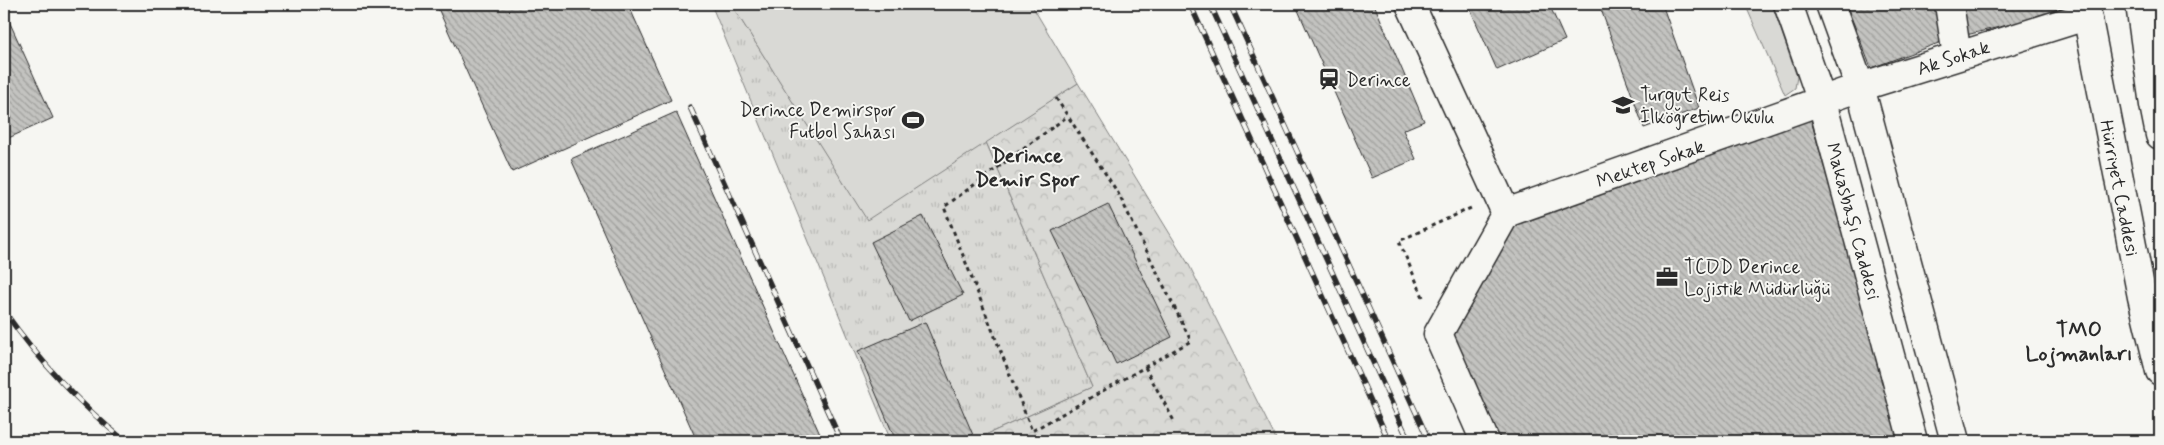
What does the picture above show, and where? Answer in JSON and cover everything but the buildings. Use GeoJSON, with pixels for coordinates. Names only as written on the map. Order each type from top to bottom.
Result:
{"type":"FeatureCollection","features":[{"type":"Feature","properties":{"kind":"main road"},"geometry":{"type":"LineString","coordinates":[[1410,4],[1502,205],[1438,334],[1484,441]]}},
{"type":"Feature","properties":{"kind":"main road","name":"Makasbaşı Caddesi"},"geometry":{"type":"LineString","coordinates":[[1788,4],[1822,102],[1914,441]]}},
{"type":"Feature","properties":{"kind":"main road"},"geometry":{"type":"LineString","coordinates":[[1830,4],[1860,87],[1955,441]]}},
{"type":"Feature","properties":{"kind":"main road"},"geometry":{"type":"LineString","coordinates":[[1949,4],[1957,56]]}},
{"type":"Feature","properties":{"kind":"main road"},"geometry":{"type":"LineString","coordinates":[[2140,4],[2160,135]]}},
{"type":"Feature","properties":{"kind":"main road","name":"Ak Sokak"},"geometry":{"type":"LineString","coordinates":[[1822,102],[1860,87],[1957,56],[2085,10]]}},
{"type":"Feature","properties":{"kind":"main road","name":"Hürriyet Caddesi"},"geometry":{"type":"LineString","coordinates":[[2085,10],[2142,298],[2160,370]]}},
{"type":"Feature","properties":{"kind":"main road","name":"Mektep Sokak"},"geometry":{"type":"LineString","coordinates":[[1502,205],[1822,102]]}},
{"type":"Feature","properties":{"kind":"path"},"geometry":{"type":"LineString","coordinates":[[1056,98],[1068,116],[1118,194],[1191,342],[1032,430],[944,207],[1068,116]]}},
{"type":"Feature","properties":{"kind":"path"},"geometry":{"type":"LineString","coordinates":[[1427,305],[1399,241],[1502,205]]}},
{"type":"Feature","properties":{"kind":"path"},"geometry":{"type":"LineString","coordinates":[[1145,368],[1174,422]]}},
{"type":"Feature","properties":{"kind":"green space"},"geometry":{"type":"Polygon","coordinates":[[[711,4],[731,4],[867,219],[986,142],[1092,387],[972,441],[891,441],[711,4]]]}},
{"type":"Feature","properties":{"kind":"green space","name":"Derince Demirspor Futbol Sahası"},"geometry":{"type":"Polygon","coordinates":[[[731,4],[1031,4],[1078,83],[867,220],[731,4]]]}},
{"type":"Feature","properties":{"kind":"green space"},"geometry":{"type":"Polygon","coordinates":[[[1745,4],[1772,4],[1797,77],[1795,88],[1785,95],[1745,4]]]}},
{"type":"Feature","properties":{"kind":"green space"},"geometry":{"type":"Polygon","coordinates":[[[1078,83],[1189,265],[1277,441],[972,441],[1092,387],[986,142],[1078,83]]]}},
{"type":"Feature","properties":{"kind":"railway"},"geometry":{"type":"LineString","coordinates":[[1190,4],[1389,441]]}},
{"type":"Feature","properties":{"kind":"railway"},"geometry":{"type":"LineString","coordinates":[[1210,4],[1409,441]]}},
{"type":"Feature","properties":{"kind":"railway"},"geometry":{"type":"LineString","coordinates":[[1230,4],[1429,441]]}},
{"type":"Feature","properties":{"kind":"railway"},"geometry":{"type":"LineString","coordinates":[[690,107],[841,441]]}},
{"type":"Feature","properties":{"kind":"railway"},"geometry":{"type":"LineString","coordinates":[[4,311],[60,380],[91,412],[125,441]]}},
{"type":"Feature","properties":{"kind":"place","name":"Derince"},"geometry":{"type":"Point","coordinates":[1329,79]}},
{"type":"Feature","properties":{"kind":"place","name":"Turgut Reis İlköğretim Okulu"},"geometry":{"type":"Point","coordinates":[1623,105]}},
{"type":"Feature","properties":{"kind":"place","name":"Derince Demirspor Futbol Sahası"},"geometry":{"type":"Point","coordinates":[913,120]}},
{"type":"Feature","properties":{"kind":"place","name":"TCDD Derince Lojistik Müdürlüğü"},"geometry":{"type":"Point","coordinates":[1667,277]}},
{"type":"Feature","properties":{"kind":"district","name":"Derince Demir Spor"},"geometry":{"type":"Point","coordinates":[1027,167]}},
{"type":"Feature","properties":{"kind":"district","name":"TMO Lojmanları"},"geometry":{"type":"Point","coordinates":[2079,341]}}]}
